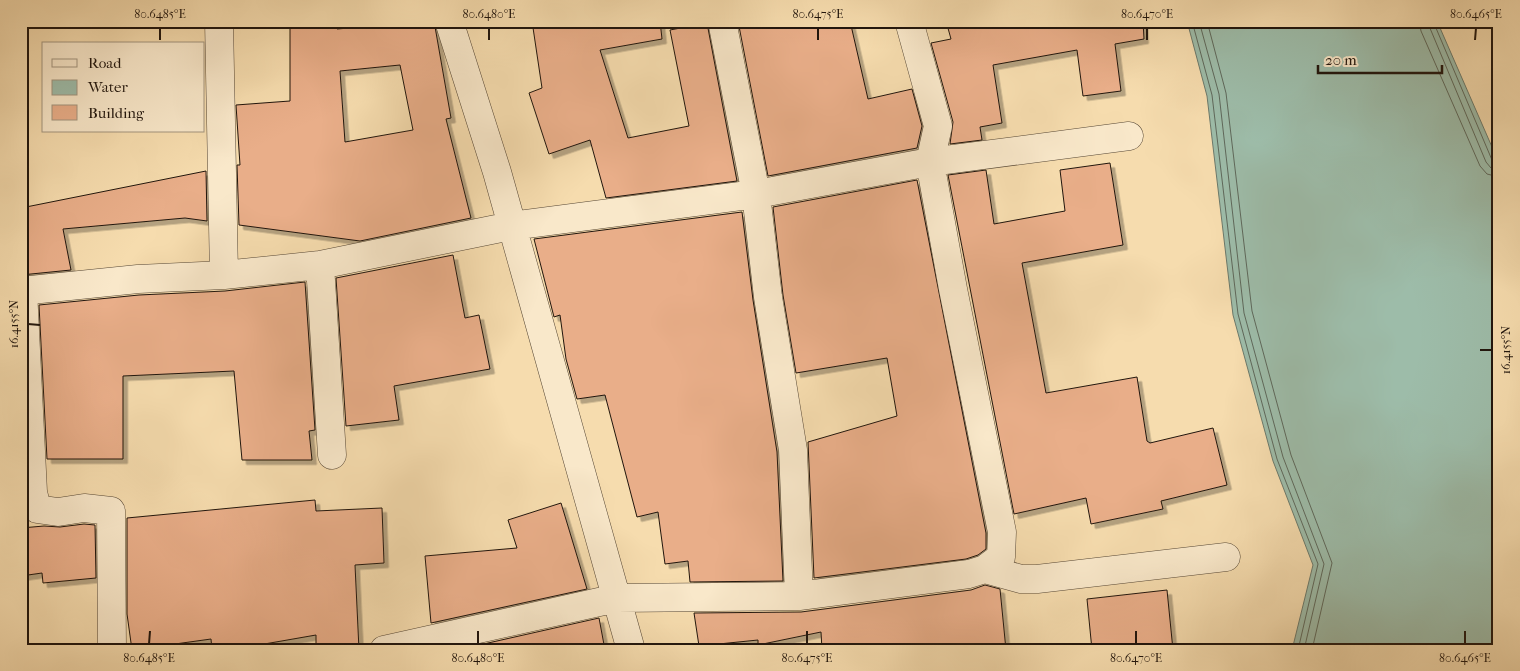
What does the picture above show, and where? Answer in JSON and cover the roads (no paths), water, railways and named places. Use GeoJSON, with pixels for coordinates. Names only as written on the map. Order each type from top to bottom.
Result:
{"type":"FeatureCollection","features":[{"type":"Feature","properties":{"kind":"street"},"geometry":{"type":"LineString","coordinates":[[219,21],[224,275]]}},
{"type":"Feature","properties":{"kind":"street"},"geometry":{"type":"LineString","coordinates":[[449,21],[497,172],[510,226],[576,451],[601,549],[617,598],[630,650]]}},
{"type":"Feature","properties":{"kind":"street"},"geometry":{"type":"LineString","coordinates":[[722,21],[756,194],[768,297],[793,450],[799,596]]}},
{"type":"Feature","properties":{"kind":"street"},"geometry":{"type":"LineString","coordinates":[[384,650],[617,598],[799,596],[969,574],[985,570],[1001,557],[1002,532],[953,289],[930,162],[938,126],[908,21]]}},
{"type":"Feature","properties":{"kind":"street"},"geometry":{"type":"LineString","coordinates":[[112,650],[111,511],[84,508],[58,512],[37,509],[33,492],[22,291],[138,279],[224,275],[320,265],[510,226],[756,194],[930,162],[1129,136]]}},
{"type":"Feature","properties":{"kind":"street"},"geometry":{"type":"LineString","coordinates":[[320,265],[332,455]]}},
{"type":"Feature","properties":{"kind":"street"},"geometry":{"type":"LineString","coordinates":[[985,570],[1021,579],[1037,579],[1226,557]]}},
{"type":"Feature","properties":{"kind":"water"},"geometry":{"type":"Polygon","coordinates":[[[1187,21],[1437,21],[1499,163],[1499,650],[1292,650],[1313,565],[1273,461],[1233,315],[1207,96],[1187,21]]]}}]}
